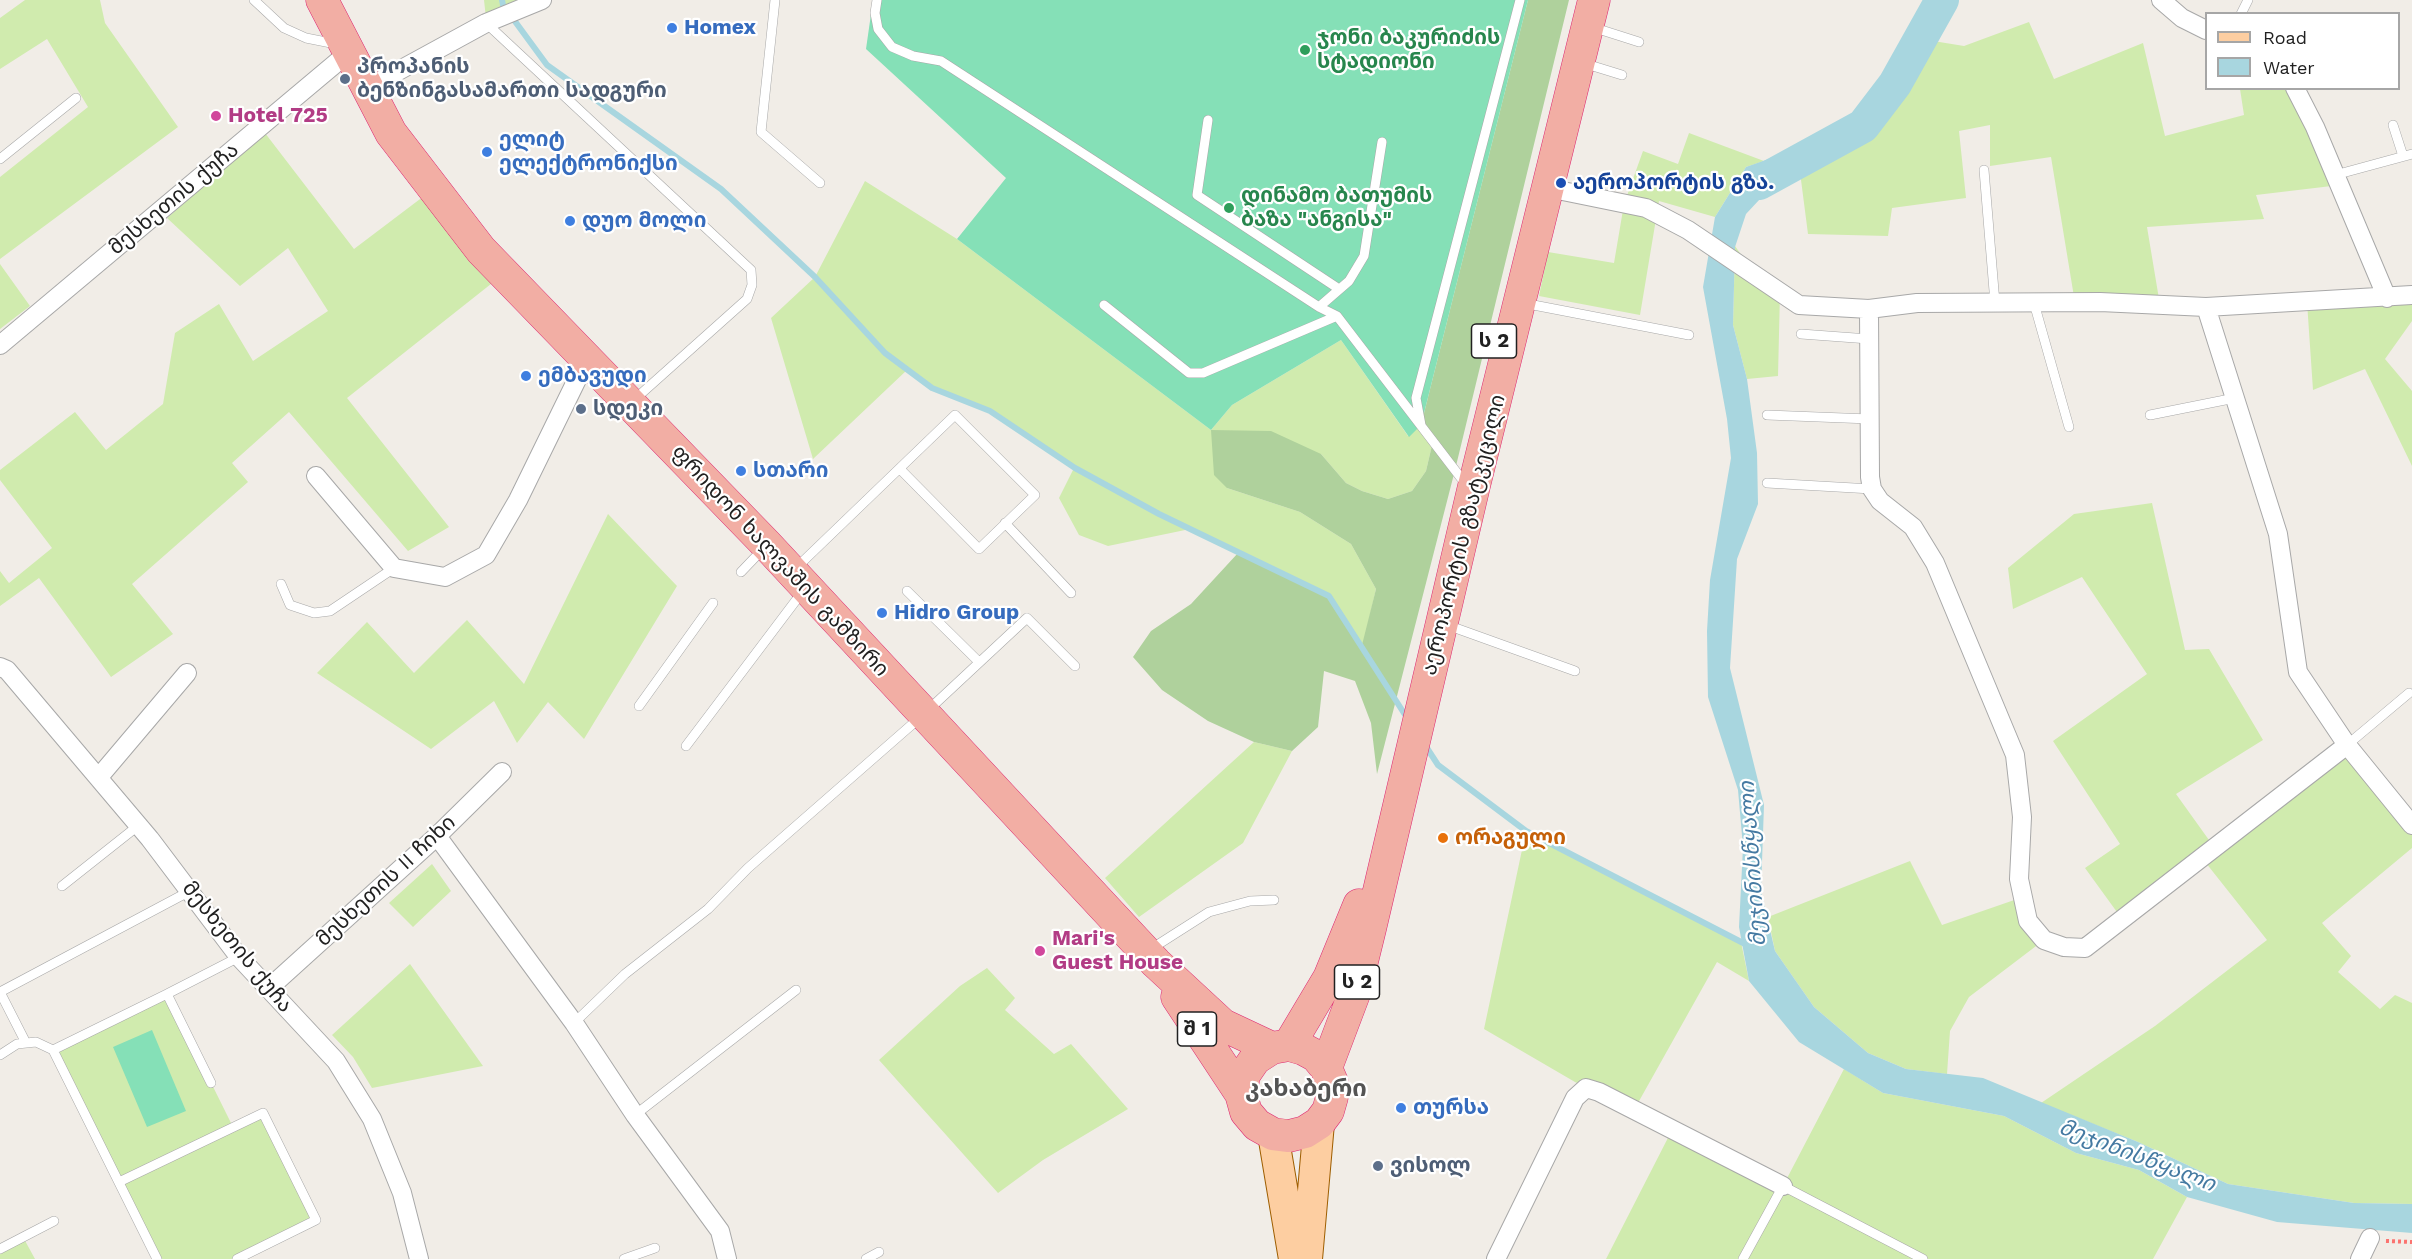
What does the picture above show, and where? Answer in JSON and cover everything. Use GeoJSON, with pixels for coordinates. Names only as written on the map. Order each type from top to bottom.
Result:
{"type":"FeatureCollection","features":[{"type":"Feature","properties":{"kind":"highway","name":"ფრიდონ ხალვაშის გამზირი"},"geometry":{"type":"LineString","coordinates":[[322,0],[391,133],[481,250],[767,545],[1151,957]]}},
{"type":"Feature","properties":{"kind":"highway","name":"აეროპორტის გზატკეცილი"},"geometry":{"type":"LineString","coordinates":[[1419,685],[1442,624],[1578,62],[1586,8]]}},
{"type":"Feature","properties":{"kind":"highway","name":"აეროპორტის გზატკეცილი"},"geometry":{"type":"LineString","coordinates":[[1326,1068],[1354,994],[1461,478],[1545,124],[1586,8]]}},
{"type":"Feature","properties":{"kind":"highway","name":"აეროპორტის გზატკეცილი"},"geometry":{"type":"LineString","coordinates":[[1280,1047],[1329,978],[1354,921],[1403,754]]}},
{"type":"Feature","properties":{"kind":"highway","name":"შ 1"},"geometry":{"type":"LineString","coordinates":[[1151,957],[1223,1024],[1280,1047]]}},
{"type":"Feature","properties":{"kind":"highway","name":"შ 1"},"geometry":{"type":"LineString","coordinates":[[1151,957],[1241,1094]]}},
{"type":"Feature","properties":{"kind":"highway"},"geometry":{"type":"LineString","coordinates":[[1280,1047],[1304,1049],[1316,1056],[1326,1068],[1332,1082],[1332,1097],[1328,1111],[1319,1123],[1305,1132],[1289,1136],[1273,1134],[1257,1125],[1246,1112],[1241,1094],[1244,1075],[1255,1059],[1280,1047]]}},
{"type":"Feature","properties":{"kind":"main road"},"geometry":{"type":"LineString","coordinates":[[1307,1259],[1319,1123]]}},
{"type":"Feature","properties":{"kind":"main road"},"geometry":{"type":"LineString","coordinates":[[1273,1134],[1294,1259]]}},
{"type":"Feature","properties":{"kind":"street"},"geometry":{"type":"LineString","coordinates":[[2161,0],[2182,18],[2205,30]]}},
{"type":"Feature","properties":{"kind":"street"},"geometry":{"type":"LineString","coordinates":[[367,88],[486,23],[537,2]]}},
{"type":"Feature","properties":{"kind":"street","name":"მესხეთის ქუჩა"},"geometry":{"type":"LineString","coordinates":[[0,345],[346,49]]}},
{"type":"Feature","properties":{"kind":"street"},"geometry":{"type":"LineString","coordinates":[[2296,90],[2315,127],[2387,298]]}},
{"type":"Feature","properties":{"kind":"street"},"geometry":{"type":"LineString","coordinates":[[1548,188],[1646,208],[1688,230],[1799,306],[1869,309],[1917,303],[2100,302],[2206,308],[2412,295]]}},
{"type":"Feature","properties":{"kind":"street"},"geometry":{"type":"LineString","coordinates":[[2206,308],[2278,534],[2298,672],[2347,745],[2412,825]]}},
{"type":"Feature","properties":{"kind":"street"},"geometry":{"type":"LineString","coordinates":[[1869,309],[1872,489],[1880,501],[1913,527],[1935,563],[2015,755],[2022,817],[2019,879],[2028,921],[2044,940],[2064,947],[2085,948],[2347,745]]}},
{"type":"Feature","properties":{"kind":"street"},"geometry":{"type":"LineString","coordinates":[[316,476],[394,568],[445,577],[486,555],[518,500],[587,359]]}},
{"type":"Feature","properties":{"kind":"street","name":"მესხეთის ქუჩა"},"geometry":{"type":"LineString","coordinates":[[0,667],[7,670],[139,825],[239,957],[336,1061],[372,1119],[402,1193],[419,1259]]}},
{"type":"Feature","properties":{"kind":"street"},"geometry":{"type":"LineString","coordinates":[[99,777],[187,673]]}},
{"type":"Feature","properties":{"kind":"street","name":"მესხეთის II ჩიხი"},"geometry":{"type":"LineString","coordinates":[[268,989],[437,836],[502,772]]}},
{"type":"Feature","properties":{"kind":"street"},"geometry":{"type":"LineString","coordinates":[[437,836],[574,1023],[635,1115],[720,1231],[727,1259]]}},
{"type":"Feature","properties":{"kind":"street"},"geometry":{"type":"LineString","coordinates":[[1496,1259],[1575,1098],[1586,1088],[1599,1092],[1783,1186]]}},
{"type":"Feature","properties":{"kind":"street"},"geometry":{"type":"LineString","coordinates":[[2360,1259],[2370,1239]]}},
{"type":"Feature","properties":{"kind":"lane"},"geometry":{"type":"LineString","coordinates":[[254,0],[284,28],[306,38],[346,49]]}},
{"type":"Feature","properties":{"kind":"lane"},"geometry":{"type":"LineString","coordinates":[[775,0],[761,132],[820,183]]}},
{"type":"Feature","properties":{"kind":"lane"},"geometry":{"type":"LineString","coordinates":[[877,0],[875,13],[878,29],[892,46],[912,56],[941,61],[1319,307],[1337,316],[1461,478]]}},
{"type":"Feature","properties":{"kind":"lane"},"geometry":{"type":"LineString","coordinates":[[1421,425],[1416,398],[1520,0]]}},
{"type":"Feature","properties":{"kind":"lane"},"geometry":{"type":"LineString","coordinates":[[1586,8],[1639,42]]}},
{"type":"Feature","properties":{"kind":"lane"},"geometry":{"type":"LineString","coordinates":[[486,23],[751,270],[752,285],[747,299],[630,403]]}},
{"type":"Feature","properties":{"kind":"lane"},"geometry":{"type":"LineString","coordinates":[[1578,62],[1622,75]]}},
{"type":"Feature","properties":{"kind":"lane"},"geometry":{"type":"LineString","coordinates":[[0,159],[76,98]]}},
{"type":"Feature","properties":{"kind":"lane"},"geometry":{"type":"LineString","coordinates":[[1208,120],[1197,195],[1339,290]]}},
{"type":"Feature","properties":{"kind":"lane"},"geometry":{"type":"LineString","coordinates":[[2335,175],[2408,155],[2393,125]]}},
{"type":"Feature","properties":{"kind":"lane"},"geometry":{"type":"LineString","coordinates":[[1319,307],[1349,281],[1364,256],[1382,142]]}},
{"type":"Feature","properties":{"kind":"lane"},"geometry":{"type":"LineString","coordinates":[[1983,170],[1995,303]]}},
{"type":"Feature","properties":{"kind":"lane"},"geometry":{"type":"LineString","coordinates":[[1521,302],[1689,335]]}},
{"type":"Feature","properties":{"kind":"lane"},"geometry":{"type":"LineString","coordinates":[[2034,303],[2069,427]]}},
{"type":"Feature","properties":{"kind":"lane"},"geometry":{"type":"LineString","coordinates":[[1104,305],[1189,373],[1203,373],[1337,316]]}},
{"type":"Feature","properties":{"kind":"lane"},"geometry":{"type":"LineString","coordinates":[[1801,334],[1869,339]]}},
{"type":"Feature","properties":{"kind":"lane"},"geometry":{"type":"LineString","coordinates":[[2150,415],[2235,398]]}},
{"type":"Feature","properties":{"kind":"lane"},"geometry":{"type":"LineString","coordinates":[[686,746],[799,579],[900,469],[955,415],[1035,495],[979,549],[900,469]]}},
{"type":"Feature","properties":{"kind":"lane"},"geometry":{"type":"LineString","coordinates":[[1767,416],[1870,419]]}},
{"type":"Feature","properties":{"kind":"lane"},"geometry":{"type":"LineString","coordinates":[[1767,483],[1872,489]]}},
{"type":"Feature","properties":{"kind":"lane"},"geometry":{"type":"LineString","coordinates":[[1005,524],[1071,593]]}},
{"type":"Feature","properties":{"kind":"lane"},"geometry":{"type":"LineString","coordinates":[[741,572],[767,545]]}},
{"type":"Feature","properties":{"kind":"lane"},"geometry":{"type":"LineString","coordinates":[[281,584],[290,605],[314,613],[330,611],[394,568]]}},
{"type":"Feature","properties":{"kind":"lane"},"geometry":{"type":"LineString","coordinates":[[907,591],[979,662]]}},
{"type":"Feature","properties":{"kind":"lane"},"geometry":{"type":"LineString","coordinates":[[639,706],[713,603]]}},
{"type":"Feature","properties":{"kind":"lane"},"geometry":{"type":"LineString","coordinates":[[574,1023],[625,974],[708,909],[748,868],[924,714],[1027,618],[1075,666]]}},
{"type":"Feature","properties":{"kind":"lane"},"geometry":{"type":"LineString","coordinates":[[1442,624],[1575,670]]}},
{"type":"Feature","properties":{"kind":"lane"},"geometry":{"type":"LineString","coordinates":[[2347,745],[2409,693]]}},
{"type":"Feature","properties":{"kind":"lane"},"geometry":{"type":"LineString","coordinates":[[62,886],[139,825]]}},
{"type":"Feature","properties":{"kind":"lane"},"geometry":{"type":"LineString","coordinates":[[26,1043],[0,992],[190,891]]}},
{"type":"Feature","properties":{"kind":"lane"},"geometry":{"type":"LineString","coordinates":[[1151,957],[1209,912],[1250,901],[1274,900]]}},
{"type":"Feature","properties":{"kind":"lane"},"geometry":{"type":"LineString","coordinates":[[53,1050],[239,957]]}},
{"type":"Feature","properties":{"kind":"lane"},"geometry":{"type":"LineString","coordinates":[[635,1115],[796,990]]}},
{"type":"Feature","properties":{"kind":"lane"},"geometry":{"type":"LineString","coordinates":[[167,994],[211,1083]]}},
{"type":"Feature","properties":{"kind":"lane"},"geometry":{"type":"LineString","coordinates":[[0,1055],[17,1044],[36,1042],[53,1050],[157,1259]]}},
{"type":"Feature","properties":{"kind":"lane"},"geometry":{"type":"LineString","coordinates":[[118,1182],[263,1113],[316,1220],[237,1259]]}},
{"type":"Feature","properties":{"kind":"lane"},"geometry":{"type":"LineString","coordinates":[[1743,1259],[1783,1186],[1923,1259]]}},
{"type":"Feature","properties":{"kind":"lane"},"geometry":{"type":"LineString","coordinates":[[0,1249],[54,1221]]}},
{"type":"Feature","properties":{"kind":"lane"},"geometry":{"type":"LineString","coordinates":[[624,1259],[655,1248]]}},
{"type":"Feature","properties":{"kind":"lane"},"geometry":{"type":"LineString","coordinates":[[866,1259],[879,1252]]}},
{"type":"Feature","properties":{"kind":"path"},"geometry":{"type":"LineString","coordinates":[[2370,1239],[2412,1242]]}},
{"type":"Feature","properties":{"kind":"green space"},"geometry":{"type":"Polygon","coordinates":[[[25,0],[100,0],[105,23],[178,127],[0,259],[0,177],[88,107],[47,39],[0,69],[0,18],[25,0]]]}},
{"type":"Feature","properties":{"kind":"green space"},"geometry":{"type":"Polygon","coordinates":[[[484,0],[523,0],[486,18],[484,0]]]}},
{"type":"Feature","properties":{"kind":"green space","name":"დინამო ბათუმის ბაზა \"ანგისა\""},"geometry":{"type":"Polygon","coordinates":[[[873,0],[1528,0],[1421,425],[1409,437],[1341,340],[1232,405],[1211,430],[957,239],[1006,178],[866,49],[873,0]]]}},
{"type":"Feature","properties":{"kind":"green space"},"geometry":{"type":"Polygon","coordinates":[[[1528,0],[1569,0],[1455,470],[1377,774],[1371,723],[1355,681],[1324,671],[1318,727],[1292,751],[1254,742],[1208,721],[1162,690],[1133,657],[1151,631],[1191,604],[1238,553],[1329,596],[1361,649],[1376,589],[1351,544],[1300,512],[1227,488],[1214,475],[1211,430],[1271,431],[1321,454],[1346,483],[1362,491],[1388,499],[1412,491],[1426,471],[1433,441],[1421,425],[1528,0]]]}},
{"type":"Feature","properties":{"kind":"green space"},"geometry":{"type":"Polygon","coordinates":[[[1931,0],[1942,0],[1921,39],[1931,0]]]}},
{"type":"Feature","properties":{"kind":"green space"},"geometry":{"type":"Polygon","coordinates":[[[2029,22],[2054,79],[2143,43],[2165,136],[2244,115],[2240,90],[2295,90],[2340,185],[2256,195],[2264,219],[2147,227],[2160,305],[2075,303],[2051,157],[1990,166],[1990,125],[1959,131],[1966,198],[1892,208],[1888,236],[1808,234],[1797,149],[1863,126],[1895,84],[1921,39],[1964,46],[2029,22]]]}},
{"type":"Feature","properties":{"kind":"green space"},"geometry":{"type":"Polygon","coordinates":[[[265,133],[354,249],[428,193],[496,280],[347,398],[449,527],[408,551],[289,412],[232,463],[248,482],[132,584],[173,634],[111,677],[39,578],[0,606],[0,571],[9,583],[52,548],[0,480],[0,470],[75,412],[106,450],[163,404],[175,333],[219,304],[253,361],[328,311],[288,248],[240,286],[167,218],[265,133]]]}},
{"type":"Feature","properties":{"kind":"green space"},"geometry":{"type":"Polygon","coordinates":[[[1689,133],[1764,161],[1746,167],[1715,217],[1659,201],[1640,315],[1539,296],[1548,252],[1614,263],[1624,204],[1643,151],[1678,164],[1689,133]]]}},
{"type":"Feature","properties":{"kind":"green space"},"geometry":{"type":"Polygon","coordinates":[[[865,181],[957,239],[1211,430],[1232,405],[1341,340],[1408,436],[1421,425],[1433,441],[1426,471],[1412,491],[1388,499],[1362,491],[1346,483],[1321,454],[1227,488],[1300,512],[1351,544],[1376,589],[1362,650],[1329,596],[1190,529],[1108,546],[1079,535],[1059,498],[1074,468],[990,411],[932,388],[907,370],[813,459],[771,318],[815,277],[865,181]]]}},
{"type":"Feature","properties":{"kind":"green space"},"geometry":{"type":"Polygon","coordinates":[[[1735,246],[1756,276],[1780,292],[1778,376],[1747,379],[1733,325],[1735,246]]]}},
{"type":"Feature","properties":{"kind":"green space"},"geometry":{"type":"Polygon","coordinates":[[[0,264],[30,306],[0,329],[0,264]]]}},
{"type":"Feature","properties":{"kind":"green space"},"geometry":{"type":"Polygon","coordinates":[[[2412,295],[2412,321],[2385,359],[2412,391],[2412,466],[2365,369],[2313,390],[2307,302],[2412,295]]]}},
{"type":"Feature","properties":{"kind":"green space"},"geometry":{"type":"Polygon","coordinates":[[[2152,503],[2185,650],[2209,649],[2263,740],[2176,794],[2214,847],[2347,745],[2412,825],[2412,848],[2322,923],[2351,956],[2338,972],[2380,1009],[2395,995],[2412,1003],[2412,1204],[2354,1203],[2228,1184],[2138,1142],[2041,1103],[2155,1026],[2267,940],[2202,858],[2122,919],[2085,868],[2120,844],[2053,741],[2147,674],[2082,577],[2013,609],[2008,568],[2074,514],[2152,503]]]}},
{"type":"Feature","properties":{"kind":"green space"},"geometry":{"type":"Polygon","coordinates":[[[608,514],[677,586],[584,739],[548,702],[517,743],[494,701],[431,749],[317,673],[367,622],[414,673],[467,620],[524,684],[608,514]]]}},
{"type":"Feature","properties":{"kind":"green space"},"geometry":{"type":"Polygon","coordinates":[[[1254,742],[1292,751],[1243,843],[1139,917],[1105,878],[1254,742]]]}},
{"type":"Feature","properties":{"kind":"green space"},"geometry":{"type":"Polygon","coordinates":[[[1526,831],[1741,942],[1749,981],[1717,962],[1634,1110],[1575,1082],[1484,1029],[1526,831]]]}},
{"type":"Feature","properties":{"kind":"green space"},"geometry":{"type":"Polygon","coordinates":[[[1910,861],[1942,925],[2023,897],[2044,940],[1969,997],[1950,1031],[1947,1074],[1906,1069],[1868,1053],[1814,1007],[1775,951],[1768,917],[1910,861]]]}},
{"type":"Feature","properties":{"kind":"green space"},"geometry":{"type":"Polygon","coordinates":[[[432,864],[451,891],[413,927],[389,903],[432,864]]]}},
{"type":"Feature","properties":{"kind":"green space"},"geometry":{"type":"Polygon","coordinates":[[[410,964],[483,1066],[372,1088],[353,1057],[332,1035],[410,964]]]}},
{"type":"Feature","properties":{"kind":"green space"},"geometry":{"type":"Polygon","coordinates":[[[987,968],[1015,998],[1005,1010],[1054,1054],[1071,1044],[1128,1109],[1043,1160],[998,1193],[879,1060],[960,986],[987,968]]]}},
{"type":"Feature","properties":{"kind":"green space"},"geometry":{"type":"Polygon","coordinates":[[[167,994],[233,1127],[263,1113],[316,1220],[237,1259],[157,1259],[53,1051],[167,994]]]}},
{"type":"Feature","properties":{"kind":"green space"},"geometry":{"type":"Polygon","coordinates":[[[152,1030],[186,1111],[147,1127],[113,1047],[152,1030]]]}},
{"type":"Feature","properties":{"kind":"green space"},"geometry":{"type":"Polygon","coordinates":[[[1844,1069],[1883,1093],[2004,1116],[2076,1153],[2139,1170],[2187,1197],[2153,1259],[1606,1259],[1672,1130],[1783,1186],[1844,1069]]]}},
{"type":"Feature","properties":{"kind":"green space"},"geometry":{"type":"Polygon","coordinates":[[[23,1237],[35,1259],[0,1259],[0,1249],[23,1237]]]}},
{"type":"Feature","properties":{"kind":"water"},"geometry":{"type":"Polygon","coordinates":[[[1797,149],[1800,171],[1774,184],[1746,214],[1735,247],[1733,325],[1747,379],[1757,453],[1758,504],[1737,559],[1730,668],[1764,805],[1761,891],[1775,951],[1814,1007],[1868,1053],[1906,1069],[1983,1078],[2138,1142],[2228,1184],[2354,1203],[2412,1204],[2412,1233],[2277,1222],[2187,1197],[2139,1170],[2076,1153],[2004,1116],[1883,1093],[1799,1042],[1749,981],[1739,927],[1743,847],[1738,790],[1708,697],[1707,631],[1710,580],[1731,458],[1727,419],[1703,287],[1715,217],[1746,167],[1797,149]]]}},
{"type":"Feature","properties":{"kind":"waterway"},"geometry":{"type":"LineString","coordinates":[[502,0],[503,5],[547,65],[721,189],[815,277],[885,353],[932,388],[990,411],[1075,468],[1159,514],[1329,596],[1409,721]]}},
{"type":"Feature","properties":{"kind":"waterway","name":"მეჯინისწყალი"},"geometry":{"type":"LineString","coordinates":[[1759,183],[1863,126],[1895,84],[1942,0]]}},
{"type":"Feature","properties":{"kind":"waterway"},"geometry":{"type":"LineString","coordinates":[[1425,745],[1438,765],[1526,831],[1747,945]]}},
{"type":"Feature","properties":{"kind":"place","name":"Homex"},"geometry":{"type":"Point","coordinates":[672,28]}},
{"type":"Feature","properties":{"kind":"place","name":"ჯონი ბაკურიძის სტადიონი"},"geometry":{"type":"Point","coordinates":[1305,50]}},
{"type":"Feature","properties":{"kind":"place","name":"პროპანის ბენზინგასამართი სადგური"},"geometry":{"type":"Point","coordinates":[345,79]}},
{"type":"Feature","properties":{"kind":"place","name":"Hotel 725"},"geometry":{"type":"Point","coordinates":[216,116]}},
{"type":"Feature","properties":{"kind":"place","name":"ელიტ ელექტრონიქსი"},"geometry":{"type":"Point","coordinates":[487,152]}},
{"type":"Feature","properties":{"kind":"place","name":"აეროპორტის გზა."},"geometry":{"type":"Point","coordinates":[1561,183]}},
{"type":"Feature","properties":{"kind":"place","name":"დინამო ბათუმის ბაზა \"ანგისა\""},"geometry":{"type":"Point","coordinates":[1229,208]}},
{"type":"Feature","properties":{"kind":"place","name":"დუო მოლი"},"geometry":{"type":"Point","coordinates":[570,221]}},
{"type":"Feature","properties":{"kind":"place","name":"ემბავუდი"},"geometry":{"type":"Point","coordinates":[526,376]}},
{"type":"Feature","properties":{"kind":"place","name":"სდეკი"},"geometry":{"type":"Point","coordinates":[581,409]}},
{"type":"Feature","properties":{"kind":"place","name":"სთარი"},"geometry":{"type":"Point","coordinates":[741,471]}},
{"type":"Feature","properties":{"kind":"place","name":"Hidro Group"},"geometry":{"type":"Point","coordinates":[882,613]}},
{"type":"Feature","properties":{"kind":"place","name":"ორაგული"},"geometry":{"type":"Point","coordinates":[1443,838]}},
{"type":"Feature","properties":{"kind":"place","name":"Mari's Guest House"},"geometry":{"type":"Point","coordinates":[1040,951]}},
{"type":"Feature","properties":{"kind":"place","name":"თურსა"},"geometry":{"type":"Point","coordinates":[1401,1108]}},
{"type":"Feature","properties":{"kind":"place","name":"ვისოლ"},"geometry":{"type":"Point","coordinates":[1378,1166]}},
{"type":"Feature","properties":{"kind":"district","name":"კახაბერი"},"geometry":{"type":"Point","coordinates":[1306,1089]}}]}
